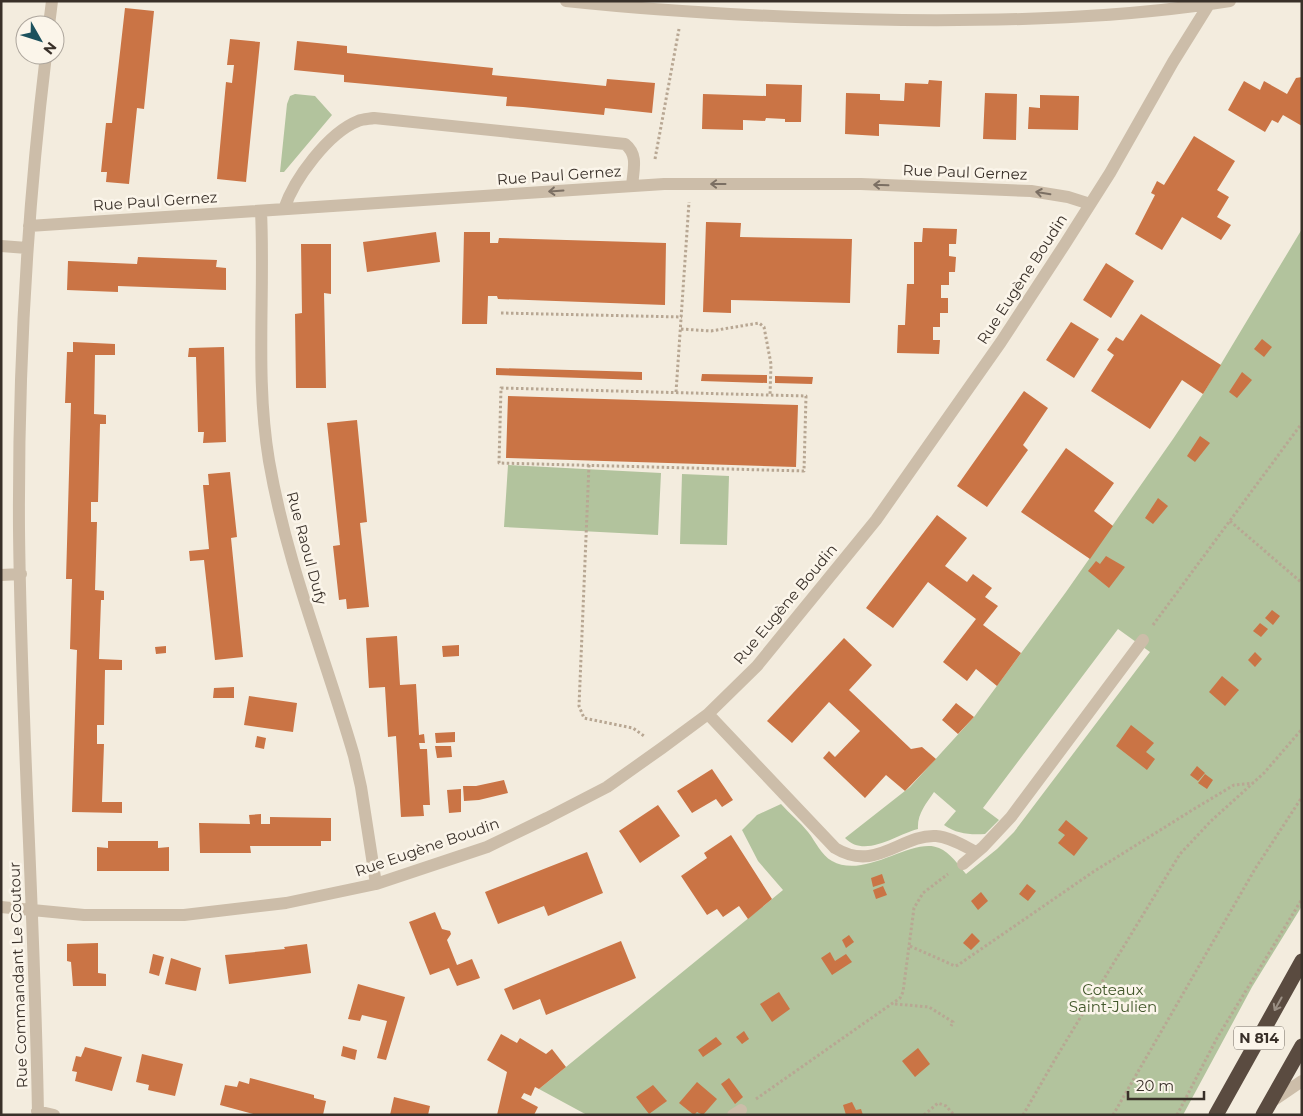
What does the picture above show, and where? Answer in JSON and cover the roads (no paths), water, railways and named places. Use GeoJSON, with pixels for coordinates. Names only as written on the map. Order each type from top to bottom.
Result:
{"type":"FeatureCollection","features":[{"type":"Feature","properties":{"kind":"highway","name":"N 814"},"geometry":{"type":"LineString","coordinates":[[1216,1115],[1302,961]]}},
{"type":"Feature","properties":{"kind":"highway","name":"N 814"},"geometry":{"type":"LineString","coordinates":[[1267,1109],[1302,1046]]}},
{"type":"Feature","properties":{"kind":"street"},"geometry":{"type":"LineString","coordinates":[[50,15],[52,1]]}},
{"type":"Feature","properties":{"kind":"street"},"geometry":{"type":"LineString","coordinates":[[566,1],[669,12],[769,17],[944,20],[1032,18],[1137,12],[1230,1]]}},
{"type":"Feature","properties":{"kind":"street","name":"Rue Eugène Boudin"},"geometry":{"type":"LineString","coordinates":[[1,907],[84,915],[184,915],[286,903],[376,884],[487,847],[547,818],[607,787],[708,714],[758,666],[876,520],[1001,342],[1090,204],[1172,62],[1210,3]]}},
{"type":"Feature","properties":{"kind":"street","name":"Rue Commandant Le Coutour"},"geometry":{"type":"LineString","coordinates":[[38,1113],[34,928],[21,574],[20,412],[27,248],[45,65]]}},
{"type":"Feature","properties":{"kind":"street"},"geometry":{"type":"LineString","coordinates":[[284,209],[295,183],[330,141],[359,120],[374,118],[625,144],[632,149],[635,156],[632,186]]}},
{"type":"Feature","properties":{"kind":"street","name":"Rue Paul Gernez"},"geometry":{"type":"LineString","coordinates":[[29,226],[632,186],[690,184],[861,184],[1030,191],[1068,197],[1090,204]]}},
{"type":"Feature","properties":{"kind":"street","name":"Rue Raoul Dufy"},"geometry":{"type":"LineString","coordinates":[[261,211],[260,371],[269,460],[291,564],[354,756],[361,787],[376,884]]}},
{"type":"Feature","properties":{"kind":"street"},"geometry":{"type":"LineString","coordinates":[[1,246],[27,248]]}},
{"type":"Feature","properties":{"kind":"street"},"geometry":{"type":"LineString","coordinates":[[1,575],[21,574]]}},
{"type":"Feature","properties":{"kind":"street"},"geometry":{"type":"LineString","coordinates":[[963,864],[1011,817],[1143,640]]}},
{"type":"Feature","properties":{"kind":"street"},"geometry":{"type":"LineString","coordinates":[[708,714],[834,848],[841,852],[848,855],[868,856],[935,836],[951,840],[976,852]]}},
{"type":"Feature","properties":{"kind":"street"},"geometry":{"type":"LineString","coordinates":[[1267,1109],[1302,1081]]}},
{"type":"Feature","properties":{"kind":"street"},"geometry":{"type":"LineString","coordinates":[[38,1113],[54,1115]]}},
{"type":"Feature","properties":{"kind":"park label","name":"Coteaux Saint-Julien"},"geometry":{"type":"Point","coordinates":[1113,998]}}]}
